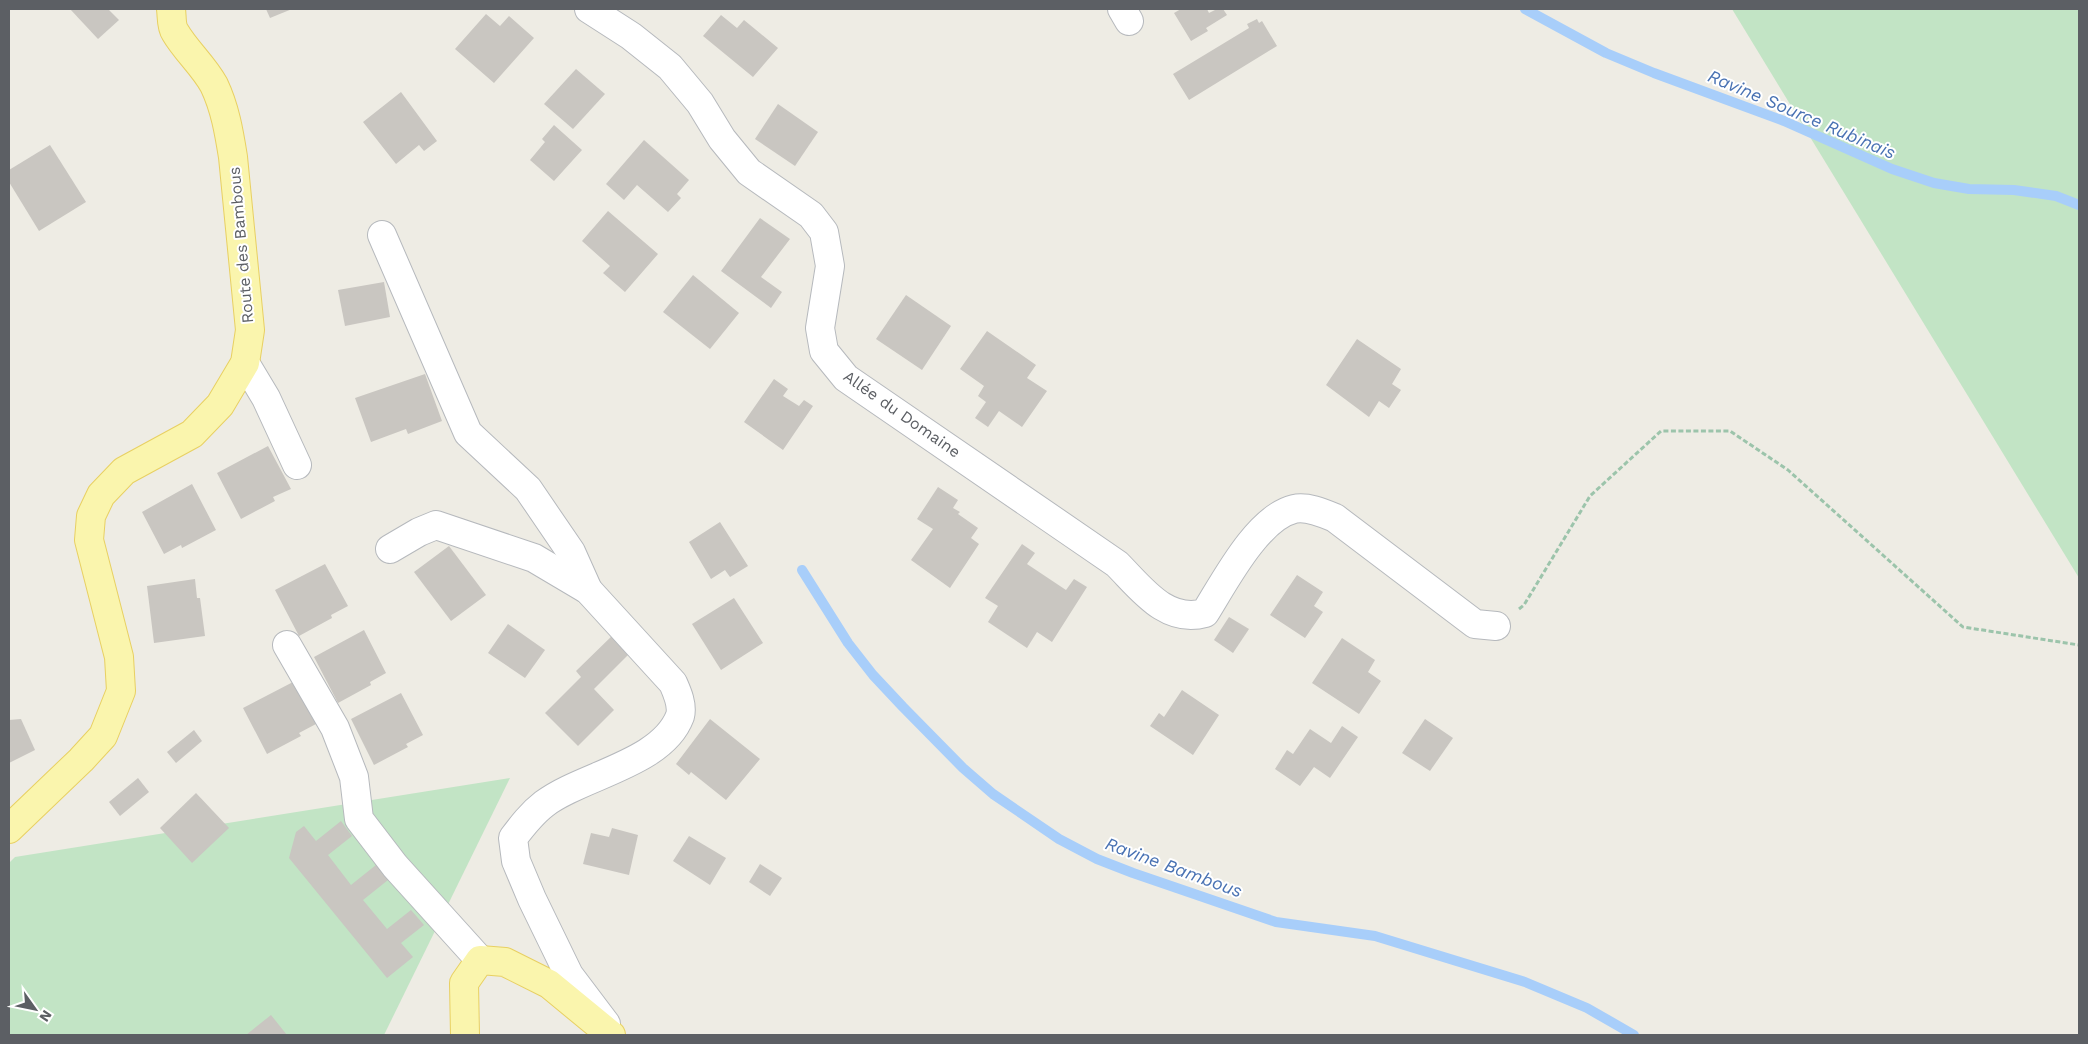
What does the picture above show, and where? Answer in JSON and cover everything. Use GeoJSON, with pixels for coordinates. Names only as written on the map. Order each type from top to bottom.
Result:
{"type":"FeatureCollection","features":[{"type":"Feature","properties":{"kind":"main road","name":"Route des Bambous"},"geometry":{"type":"LineString","coordinates":[[9,829],[81,760],[103,736],[121,691],[119,657],[89,540],[90,516],[101,495],[124,471],[192,434],[220,405],[245,364],[250,330],[233,157],[224,109],[214,86],[174,30],[171,9]]}},
{"type":"Feature","properties":{"kind":"main road"},"geometry":{"type":"LineString","coordinates":[[465,1035],[464,983],[480,960],[505,962],[549,984],[611,1035]]}},
{"type":"Feature","properties":{"kind":"street","name":"Allée du Domaine"},"geometry":{"type":"LineString","coordinates":[[588,9],[631,36],[670,67],[700,103],[722,139],[749,172],[811,215],[824,232],[830,266],[820,328],[824,351],[846,378],[1117,564],[1151,599],[1174,614],[1193,616],[1204,613],[1251,542],[1275,518],[1294,509],[1315,510],[1335,518],[1475,624],[1496,626]]}},
{"type":"Feature","properties":{"kind":"street"},"geometry":{"type":"LineString","coordinates":[[382,235],[468,433],[528,489],[571,552],[588,590]]}},
{"type":"Feature","properties":{"kind":"street"},"geometry":{"type":"LineString","coordinates":[[245,364],[266,398],[297,465]]}},
{"type":"Feature","properties":{"kind":"street"},"geometry":{"type":"LineString","coordinates":[[390,549],[419,532],[436,525],[534,558],[588,590],[673,683],[679,695],[680,714],[669,734],[648,752],[582,783],[544,804],[512,838],[516,861],[532,899],[569,975],[615,1035]]}},
{"type":"Feature","properties":{"kind":"street"},"geometry":{"type":"LineString","coordinates":[[287,645],[335,728],[354,776],[359,819],[395,866],[480,960]]}},
{"type":"Feature","properties":{"kind":"path"},"geometry":{"type":"LineString","coordinates":[[1524,605],[1590,496],[1661,431],[1730,431],[1788,470],[1963,627],[2079,645]]}},
{"type":"Feature","properties":{"kind":"green space"},"geometry":{"type":"Polygon","coordinates":[[[1732,9],[2079,9],[2079,578],[1732,9]]]}},
{"type":"Feature","properties":{"kind":"green space"},"geometry":{"type":"Polygon","coordinates":[[[510,778],[384,1035],[9,1035],[9,863],[15,857],[510,778]]]}},
{"type":"Feature","properties":{"kind":"building"},"geometry":{"type":"Polygon","coordinates":[[[70,9],[108,9],[119,20],[98,39],[70,9]]]}},
{"type":"Feature","properties":{"kind":"building"},"geometry":{"type":"Polygon","coordinates":[[[266,9],[292,9],[270,18],[266,9]]]}},
{"type":"Feature","properties":{"kind":"building"},"geometry":{"type":"Polygon","coordinates":[[[1181,9],[1207,9],[1209,13],[1217,9],[1223,9],[1227,15],[1206,28],[1208,31],[1191,41],[1174,13],[1181,9]]]}},
{"type":"Feature","properties":{"kind":"building"},"geometry":{"type":"Polygon","coordinates":[[[486,14],[500,26],[509,16],[534,38],[494,83],[455,49],[486,14]]]}},
{"type":"Feature","properties":{"kind":"building"},"geometry":{"type":"Polygon","coordinates":[[[721,15],[737,28],[744,20],[778,48],[753,77],[703,36],[721,15]]]}},
{"type":"Feature","properties":{"kind":"building"},"geometry":{"type":"Polygon","coordinates":[[[1257,19],[1259,23],[1262,21],[1277,46],[1189,100],[1173,74],[1249,28],[1247,24],[1257,19]]]}},
{"type":"Feature","properties":{"kind":"building"},"geometry":{"type":"Polygon","coordinates":[[[576,69],[605,94],[573,129],[544,104],[576,69]]]}},
{"type":"Feature","properties":{"kind":"building"},"geometry":{"type":"Polygon","coordinates":[[[401,92],[437,141],[424,151],[419,145],[396,164],[363,122],[401,92]]]}},
{"type":"Feature","properties":{"kind":"building"},"geometry":{"type":"Polygon","coordinates":[[[778,104],[818,132],[795,166],[755,139],[778,104]]]}},
{"type":"Feature","properties":{"kind":"building"},"geometry":{"type":"Polygon","coordinates":[[[554,125],[582,150],[554,181],[530,160],[545,142],[542,139],[554,125]]]}},
{"type":"Feature","properties":{"kind":"building"},"geometry":{"type":"Polygon","coordinates":[[[644,140],[689,180],[677,194],[681,198],[668,212],[637,185],[624,200],[606,184],[644,140]]]}},
{"type":"Feature","properties":{"kind":"building"},"geometry":{"type":"Polygon","coordinates":[[[50,145],[86,202],[39,231],[9,182],[9,170],[50,145]]]}},
{"type":"Feature","properties":{"kind":"building"},"geometry":{"type":"Polygon","coordinates":[[[608,211],[658,254],[625,292],[603,273],[610,266],[582,241],[608,211]]]}},
{"type":"Feature","properties":{"kind":"building"},"geometry":{"type":"Polygon","coordinates":[[[760,218],[790,239],[761,277],[782,292],[771,308],[721,271],[760,218]]]}},
{"type":"Feature","properties":{"kind":"building"},"geometry":{"type":"Polygon","coordinates":[[[693,275],[739,313],[710,349],[663,312],[693,275]]]}},
{"type":"Feature","properties":{"kind":"building"},"geometry":{"type":"Polygon","coordinates":[[[384,282],[390,317],[345,326],[338,290],[384,282]]]}},
{"type":"Feature","properties":{"kind":"building"},"geometry":{"type":"Polygon","coordinates":[[[906,295],[951,326],[922,370],[876,339],[906,295]]]}},
{"type":"Feature","properties":{"kind":"building"},"geometry":{"type":"Polygon","coordinates":[[[987,331],[1036,365],[1027,378],[1047,391],[1022,427],[999,411],[988,427],[975,418],[986,402],[978,396],[984,386],[960,369],[987,331]]]}},
{"type":"Feature","properties":{"kind":"building"},"geometry":{"type":"Polygon","coordinates":[[[1357,339],[1401,369],[1392,384],[1401,390],[1389,408],[1379,401],[1369,417],[1326,385],[1357,339]]]}},
{"type":"Feature","properties":{"kind":"building"},"geometry":{"type":"Polygon","coordinates":[[[425,374],[442,421],[408,434],[406,429],[371,442],[355,398],[425,374]]]}},
{"type":"Feature","properties":{"kind":"building"},"geometry":{"type":"Polygon","coordinates":[[[774,379],[788,389],[783,396],[799,406],[804,400],[813,406],[783,450],[744,422],[774,379]]]}},
{"type":"Feature","properties":{"kind":"building"},"geometry":{"type":"Polygon","coordinates":[[[268,446],[291,489],[273,497],[275,501],[241,519],[217,473],[268,446]]]}},
{"type":"Feature","properties":{"kind":"building"},"geometry":{"type":"Polygon","coordinates":[[[192,484],[216,530],[182,548],[181,545],[164,554],[142,512],[192,484]]]}},
{"type":"Feature","properties":{"kind":"building"},"geometry":{"type":"Polygon","coordinates":[[[938,487],[958,500],[953,508],[960,512],[958,514],[978,528],[971,538],[979,544],[950,588],[911,560],[933,529],[917,519],[938,487]]]}},
{"type":"Feature","properties":{"kind":"building"},"geometry":{"type":"Polygon","coordinates":[[[720,522],[748,566],[730,577],[725,570],[711,579],[689,542],[720,522]]]}},
{"type":"Feature","properties":{"kind":"building"},"geometry":{"type":"Polygon","coordinates":[[[1022,544],[1035,553],[1027,564],[1066,590],[1074,579],[1087,587],[1052,642],[1037,632],[1027,648],[988,622],[998,606],[985,598],[1022,544]]]}},
{"type":"Feature","properties":{"kind":"building"},"geometry":{"type":"Polygon","coordinates":[[[449,546],[486,595],[451,621],[414,572],[449,546]]]}},
{"type":"Feature","properties":{"kind":"building"},"geometry":{"type":"Polygon","coordinates":[[[325,564],[348,606],[331,615],[332,618],[299,636],[275,590],[325,564]]]}},
{"type":"Feature","properties":{"kind":"building"},"geometry":{"type":"Polygon","coordinates":[[[1297,575],[1323,592],[1314,606],[1323,612],[1305,638],[1270,615],[1297,575]]]}},
{"type":"Feature","properties":{"kind":"building"},"geometry":{"type":"Polygon","coordinates":[[[195,579],[197,598],[200,598],[205,636],[154,643],[147,586],[195,579]]]}},
{"type":"Feature","properties":{"kind":"building"},"geometry":{"type":"Polygon","coordinates":[[[734,598],[763,643],[721,670],[692,624],[734,598]]]}},
{"type":"Feature","properties":{"kind":"building"},"geometry":{"type":"Polygon","coordinates":[[[1229,617],[1249,629],[1233,653],[1214,640],[1229,617]]]}},
{"type":"Feature","properties":{"kind":"building"},"geometry":{"type":"Polygon","coordinates":[[[508,624],[545,650],[525,678],[488,653],[508,624]]]}},
{"type":"Feature","properties":{"kind":"building"},"geometry":{"type":"Polygon","coordinates":[[[364,630],[386,673],[370,682],[371,685],[338,703],[314,657],[364,630]]]}},
{"type":"Feature","properties":{"kind":"building"},"geometry":{"type":"Polygon","coordinates":[[[616,632],[632,651],[594,689],[614,710],[578,746],[545,713],[581,677],[576,671],[616,632]]]}},
{"type":"Feature","properties":{"kind":"building"},"geometry":{"type":"Polygon","coordinates":[[[1342,638],[1375,660],[1368,672],[1381,681],[1359,714],[1312,683],[1342,638]]]}},
{"type":"Feature","properties":{"kind":"building"},"geometry":{"type":"Polygon","coordinates":[[[293,682],[316,724],[299,733],[301,736],[267,754],[243,708],[293,682]]]}},
{"type":"Feature","properties":{"kind":"building"},"geometry":{"type":"Polygon","coordinates":[[[1182,690],[1219,715],[1193,755],[1150,726],[1159,713],[1164,717],[1182,690]]]}},
{"type":"Feature","properties":{"kind":"building"},"geometry":{"type":"Polygon","coordinates":[[[401,693],[423,735],[406,744],[408,747],[374,765],[351,719],[401,693]]]}},
{"type":"Feature","properties":{"kind":"building"},"geometry":{"type":"Polygon","coordinates":[[[21,719],[35,750],[9,763],[9,720],[21,719]]]}},
{"type":"Feature","properties":{"kind":"building"},"geometry":{"type":"Polygon","coordinates":[[[710,719],[760,759],[726,800],[691,772],[689,775],[676,764],[710,719]]]}},
{"type":"Feature","properties":{"kind":"building"},"geometry":{"type":"Polygon","coordinates":[[[1425,719],[1453,738],[1430,771],[1402,753],[1425,719]]]}},
{"type":"Feature","properties":{"kind":"building"},"geometry":{"type":"Polygon","coordinates":[[[1342,726],[1358,737],[1330,778],[1314,767],[1300,786],[1275,769],[1287,750],[1293,754],[1310,729],[1331,743],[1342,726]]]}},
{"type":"Feature","properties":{"kind":"building"},"geometry":{"type":"Polygon","coordinates":[[[194,730],[202,741],[176,763],[167,752],[194,730]]]}},
{"type":"Feature","properties":{"kind":"building"},"geometry":{"type":"Polygon","coordinates":[[[138,778],[149,792],[120,816],[109,802],[138,778]]]}},
{"type":"Feature","properties":{"kind":"building"},"geometry":{"type":"Polygon","coordinates":[[[196,793],[229,828],[192,863],[160,828],[196,793]]]}},
{"type":"Feature","properties":{"kind":"building"},"geometry":{"type":"Polygon","coordinates":[[[341,821],[352,836],[328,855],[351,885],[376,865],[388,880],[363,900],[387,929],[411,910],[424,925],[401,943],[413,957],[387,978],[289,858],[296,832],[304,826],[316,841],[341,821]]]}},
{"type":"Feature","properties":{"kind":"building"},"geometry":{"type":"Polygon","coordinates":[[[612,828],[638,835],[629,875],[583,864],[591,833],[609,837],[612,828]]]}},
{"type":"Feature","properties":{"kind":"building"},"geometry":{"type":"Polygon","coordinates":[[[689,836],[726,858],[710,885],[673,861],[689,836]]]}},
{"type":"Feature","properties":{"kind":"building"},"geometry":{"type":"Polygon","coordinates":[[[760,864],[782,878],[770,896],[749,882],[760,864]]]}},
{"type":"Feature","properties":{"kind":"building"},"geometry":{"type":"Polygon","coordinates":[[[271,1015],[287,1035],[246,1035],[271,1015]]]}},
{"type":"Feature","properties":{"kind":"waterway","name":"Ravine Source Rubinais"},"geometry":{"type":"LineString","coordinates":[[1525,9],[1606,53],[1654,73],[1784,121],[1892,169],[1934,183],[1969,189],[2014,190],[2056,196],[2079,205]]}},
{"type":"Feature","properties":{"kind":"waterway","name":"Ravine Bambous"},"geometry":{"type":"LineString","coordinates":[[802,570],[848,643],[873,675],[903,707],[963,768],[993,794],[1059,839],[1097,859],[1133,873],[1276,922],[1375,936],[1525,982],[1587,1008],[1634,1035]]}}]}
